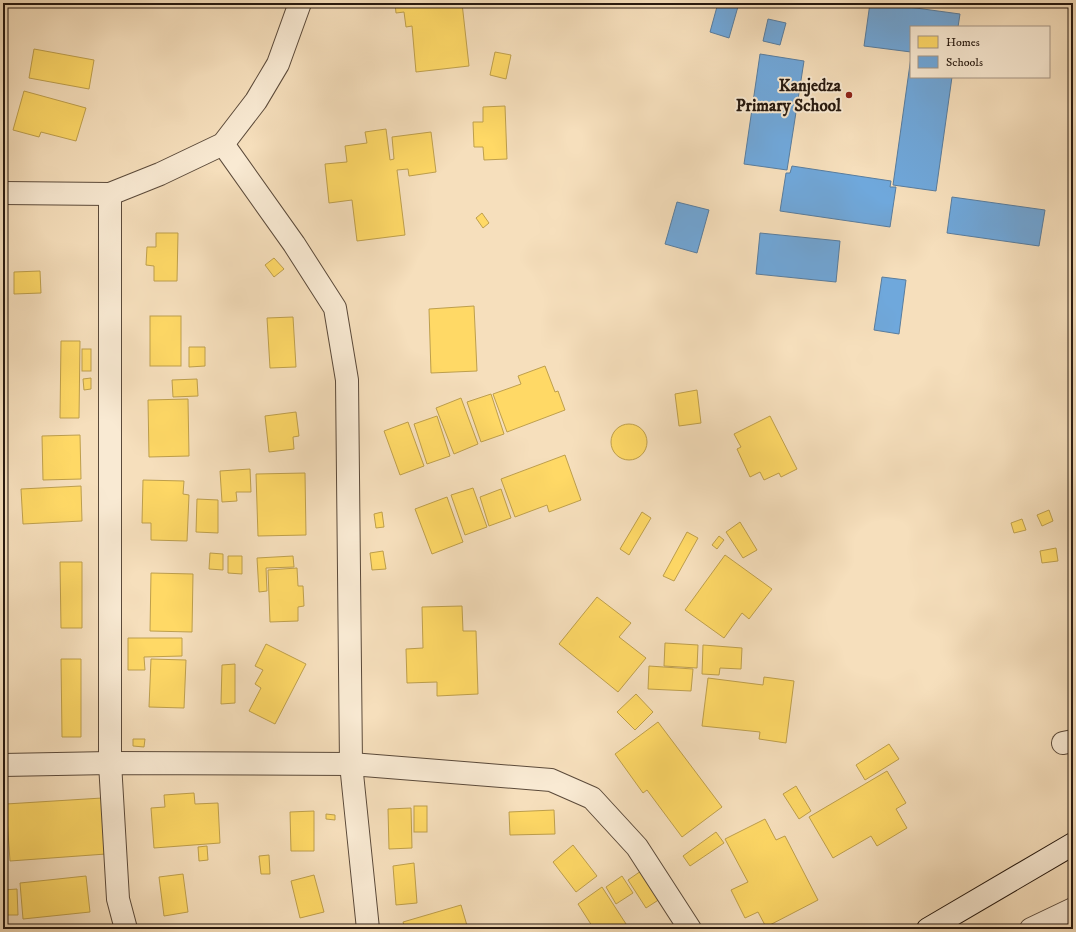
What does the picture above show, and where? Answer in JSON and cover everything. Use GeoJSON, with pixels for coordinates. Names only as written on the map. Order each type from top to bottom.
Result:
{"type":"FeatureCollection","features":[{"type":"Feature","properties":{"kind":"street"},"geometry":{"type":"LineString","coordinates":[[3,193],[110,194],[160,174],[223,144],[256,101],[278,64],[300,3]]}},
{"type":"Feature","properties":{"kind":"street"},"geometry":{"type":"LineString","coordinates":[[223,144],[294,244],[335,308],[347,380],[351,764],[368,929]]}},
{"type":"Feature","properties":{"kind":"street"},"geometry":{"type":"LineString","coordinates":[[110,194],[110,763],[118,899],[126,929]]}},
{"type":"Feature","properties":{"kind":"street"},"geometry":{"type":"LineString","coordinates":[[3,765],[110,763],[351,764],[551,780],[592,798],[637,847],[690,929]]}},
{"type":"Feature","properties":{"kind":"street"},"geometry":{"type":"LineString","coordinates":[[928,929],[1073,844]]}},
{"type":"Feature","properties":{"kind":"street"},"geometry":{"type":"LineString","coordinates":[[1031,929],[1073,908]]}},
{"type":"Feature","properties":{"kind":"building: Homes"},"geometry":{"type":"Polygon","coordinates":[[[395,3],[462,3],[469,66],[416,72],[412,26],[406,27],[404,12],[396,13],[395,3]]]}},
{"type":"Feature","properties":{"kind":"building: Homes"},"geometry":{"type":"Polygon","coordinates":[[[34,49],[94,60],[89,89],[29,78],[34,49]]]}},
{"type":"Feature","properties":{"kind":"building: Homes"},"geometry":{"type":"Polygon","coordinates":[[[495,52],[511,55],[506,79],[490,75],[495,52]]]}},
{"type":"Feature","properties":{"kind":"building: Homes"},"geometry":{"type":"Polygon","coordinates":[[[24,91],[86,108],[76,141],[41,132],[39,137],[13,130],[24,91]]]}},
{"type":"Feature","properties":{"kind":"building: Homes"},"geometry":{"type":"Polygon","coordinates":[[[505,106],[507,159],[484,160],[483,147],[474,147],[473,122],[483,122],[483,107],[505,106]]]}},
{"type":"Feature","properties":{"kind":"building: Homes"},"geometry":{"type":"Polygon","coordinates":[[[386,129],[390,160],[394,159],[392,137],[431,132],[436,172],[409,176],[408,169],[397,170],[405,235],[357,241],[352,200],[329,203],[325,164],[347,162],[345,146],[367,143],[365,132],[386,129]]]}},
{"type":"Feature","properties":{"kind":"building: Homes"},"geometry":{"type":"Polygon","coordinates":[[[482,213],[489,223],[483,228],[476,218],[482,213]]]}},
{"type":"Feature","properties":{"kind":"building: Homes"},"geometry":{"type":"Polygon","coordinates":[[[156,233],[178,233],[177,281],[154,281],[154,266],[146,265],[147,247],[156,247],[156,233]]]}},
{"type":"Feature","properties":{"kind":"building: Homes"},"geometry":{"type":"Polygon","coordinates":[[[274,258],[284,269],[274,277],[265,265],[274,258]]]}},
{"type":"Feature","properties":{"kind":"building: Homes"},"geometry":{"type":"Polygon","coordinates":[[[40,271],[41,293],[14,294],[14,272],[40,271]]]}},
{"type":"Feature","properties":{"kind":"building: Homes"},"geometry":{"type":"Polygon","coordinates":[[[474,306],[477,371],[431,373],[429,309],[474,306]]]}},
{"type":"Feature","properties":{"kind":"building: Homes"},"geometry":{"type":"Polygon","coordinates":[[[150,316],[181,316],[181,366],[150,366],[150,316]]]}},
{"type":"Feature","properties":{"kind":"building: Homes"},"geometry":{"type":"Polygon","coordinates":[[[293,317],[296,367],[270,368],[267,318],[293,317]]]}},
{"type":"Feature","properties":{"kind":"building: Homes"},"geometry":{"type":"Polygon","coordinates":[[[61,341],[80,341],[79,418],[60,418],[61,341]]]}},
{"type":"Feature","properties":{"kind":"building: Homes"},"geometry":{"type":"Polygon","coordinates":[[[189,347],[205,347],[205,366],[189,367],[189,347]]]}},
{"type":"Feature","properties":{"kind":"building: Homes"},"geometry":{"type":"Polygon","coordinates":[[[82,349],[91,349],[91,371],[82,371],[82,349]]]}},
{"type":"Feature","properties":{"kind":"building: Homes"},"geometry":{"type":"Polygon","coordinates":[[[545,366],[555,392],[558,391],[565,410],[507,432],[493,394],[521,384],[518,376],[545,366]]]}},
{"type":"Feature","properties":{"kind":"building: Homes"},"geometry":{"type":"Polygon","coordinates":[[[91,378],[91,389],[84,390],[83,379],[91,378]]]}},
{"type":"Feature","properties":{"kind":"building: Homes"},"geometry":{"type":"Polygon","coordinates":[[[197,379],[198,396],[173,397],[172,380],[197,379]]]}},
{"type":"Feature","properties":{"kind":"building: Homes"},"geometry":{"type":"Polygon","coordinates":[[[697,390],[701,423],[679,426],[675,394],[697,390]]]}},
{"type":"Feature","properties":{"kind":"building: Homes"},"geometry":{"type":"Polygon","coordinates":[[[491,394],[504,434],[481,442],[467,402],[491,394]]]}},
{"type":"Feature","properties":{"kind":"building: Homes"},"geometry":{"type":"Polygon","coordinates":[[[461,398],[478,444],[454,454],[436,408],[461,398]]]}},
{"type":"Feature","properties":{"kind":"building: Homes"},"geometry":{"type":"Polygon","coordinates":[[[188,399],[189,456],[149,457],[148,400],[188,399]]]}},
{"type":"Feature","properties":{"kind":"building: Homes"},"geometry":{"type":"Polygon","coordinates":[[[296,412],[299,436],[293,437],[294,449],[269,452],[265,416],[296,412]]]}},
{"type":"Feature","properties":{"kind":"building: Homes"},"geometry":{"type":"Polygon","coordinates":[[[437,416],[450,456],[427,464],[414,424],[437,416]]]}},
{"type":"Feature","properties":{"kind":"building: Homes"},"geometry":{"type":"Polygon","coordinates":[[[770,416],[797,469],[781,477],[779,473],[764,480],[760,472],[750,477],[737,449],[741,447],[734,434],[770,416]]]}},
{"type":"Feature","properties":{"kind":"building: Homes"},"geometry":{"type":"Polygon","coordinates":[[[408,422],[424,466],[400,475],[384,431],[408,422]]]}},
{"type":"Feature","properties":{"kind":"building: Homes"},"geometry":{"type":"Polygon","coordinates":[[[629,424],[642,429],[647,442],[642,455],[629,460],[616,455],[611,442],[616,429],[629,424]]]}},
{"type":"Feature","properties":{"kind":"building: Homes"},"geometry":{"type":"Polygon","coordinates":[[[80,435],[81,479],[43,480],[42,436],[80,435]]]}},
{"type":"Feature","properties":{"kind":"building: Homes"},"geometry":{"type":"Polygon","coordinates":[[[565,455],[581,500],[549,512],[547,505],[515,517],[501,479],[565,455]]]}},
{"type":"Feature","properties":{"kind":"building: Homes"},"geometry":{"type":"Polygon","coordinates":[[[250,469],[251,492],[236,492],[237,501],[222,502],[220,471],[250,469]]]}},
{"type":"Feature","properties":{"kind":"building: Homes"},"geometry":{"type":"Polygon","coordinates":[[[305,473],[306,535],[258,536],[256,474],[305,473]]]}},
{"type":"Feature","properties":{"kind":"building: Homes"},"geometry":{"type":"Polygon","coordinates":[[[143,480],[184,481],[183,494],[189,495],[187,541],[151,540],[151,523],[142,523],[143,480]]]}},
{"type":"Feature","properties":{"kind":"building: Homes"},"geometry":{"type":"Polygon","coordinates":[[[81,486],[82,521],[23,524],[21,489],[81,486]]]}},
{"type":"Feature","properties":{"kind":"building: Homes"},"geometry":{"type":"Polygon","coordinates":[[[473,488],[487,527],[465,535],[451,495],[473,488]]]}},
{"type":"Feature","properties":{"kind":"building: Homes"},"geometry":{"type":"Polygon","coordinates":[[[501,489],[511,518],[489,526],[480,497],[501,489]]]}},
{"type":"Feature","properties":{"kind":"building: Homes"},"geometry":{"type":"Polygon","coordinates":[[[447,497],[463,542],[432,554],[415,509],[447,497]]]}},
{"type":"Feature","properties":{"kind":"building: Homes"},"geometry":{"type":"Polygon","coordinates":[[[197,499],[218,500],[218,533],[196,532],[197,499]]]}},
{"type":"Feature","properties":{"kind":"building: Homes"},"geometry":{"type":"Polygon","coordinates":[[[1049,510],[1053,521],[1042,526],[1037,515],[1049,510]]]}},
{"type":"Feature","properties":{"kind":"building: Homes"},"geometry":{"type":"Polygon","coordinates":[[[382,512],[384,527],[376,528],[374,514],[382,512]]]}},
{"type":"Feature","properties":{"kind":"building: Homes"},"geometry":{"type":"Polygon","coordinates":[[[642,512],[651,518],[629,555],[620,549],[642,512]]]}},
{"type":"Feature","properties":{"kind":"building: Homes"},"geometry":{"type":"Polygon","coordinates":[[[1022,519],[1026,530],[1014,533],[1011,523],[1022,519]]]}},
{"type":"Feature","properties":{"kind":"building: Homes"},"geometry":{"type":"Polygon","coordinates":[[[740,522],[757,550],[743,558],[726,532],[740,522]]]}},
{"type":"Feature","properties":{"kind":"building: Homes"},"geometry":{"type":"Polygon","coordinates":[[[687,532],[698,538],[674,581],[663,576],[687,532]]]}},
{"type":"Feature","properties":{"kind":"building: Homes"},"geometry":{"type":"Polygon","coordinates":[[[719,536],[724,540],[717,549],[712,545],[719,536]]]}},
{"type":"Feature","properties":{"kind":"building: Homes"},"geometry":{"type":"Polygon","coordinates":[[[1056,548],[1058,561],[1042,563],[1040,551],[1056,548]]]}},
{"type":"Feature","properties":{"kind":"building: Homes"},"geometry":{"type":"Polygon","coordinates":[[[383,551],[386,569],[372,570],[370,553],[383,551]]]}},
{"type":"Feature","properties":{"kind":"building: Homes"},"geometry":{"type":"Polygon","coordinates":[[[210,553],[223,554],[223,570],[209,569],[210,553]]]}},
{"type":"Feature","properties":{"kind":"building: Homes"},"geometry":{"type":"Polygon","coordinates":[[[725,555],[772,589],[749,619],[742,613],[724,638],[685,610],[725,555]]]}},
{"type":"Feature","properties":{"kind":"building: Homes"},"geometry":{"type":"Polygon","coordinates":[[[228,556],[242,556],[242,574],[228,573],[228,556]]]}},
{"type":"Feature","properties":{"kind":"building: Homes"},"geometry":{"type":"Polygon","coordinates":[[[293,556],[294,567],[266,568],[267,591],[259,592],[257,558],[293,556]]]}},
{"type":"Feature","properties":{"kind":"building: Homes"},"geometry":{"type":"Polygon","coordinates":[[[60,562],[82,562],[82,628],[61,628],[60,562]]]}},
{"type":"Feature","properties":{"kind":"building: Homes"},"geometry":{"type":"Polygon","coordinates":[[[297,568],[298,586],[303,586],[304,606],[298,607],[298,621],[270,622],[268,570],[297,568]]]}},
{"type":"Feature","properties":{"kind":"building: Homes"},"geometry":{"type":"Polygon","coordinates":[[[151,573],[193,574],[192,632],[150,631],[151,573]]]}},
{"type":"Feature","properties":{"kind":"building: Homes"},"geometry":{"type":"Polygon","coordinates":[[[597,597],[631,623],[619,637],[646,658],[618,692],[559,644],[597,597]]]}},
{"type":"Feature","properties":{"kind":"building: Homes"},"geometry":{"type":"Polygon","coordinates":[[[462,606],[463,631],[476,631],[478,694],[437,696],[437,682],[407,683],[406,649],[423,648],[422,607],[462,606]]]}},
{"type":"Feature","properties":{"kind":"building: Homes"},"geometry":{"type":"Polygon","coordinates":[[[128,638],[182,638],[182,656],[144,657],[145,670],[128,670],[128,638]]]}},
{"type":"Feature","properties":{"kind":"building: Homes"},"geometry":{"type":"Polygon","coordinates":[[[665,643],[698,645],[697,668],[664,666],[665,643]]]}},
{"type":"Feature","properties":{"kind":"building: Homes"},"geometry":{"type":"Polygon","coordinates":[[[266,644],[306,664],[275,724],[249,711],[261,688],[255,684],[263,670],[255,666],[266,644]]]}},
{"type":"Feature","properties":{"kind":"building: Homes"},"geometry":{"type":"Polygon","coordinates":[[[703,645],[742,648],[741,669],[720,668],[719,675],[702,674],[703,645]]]}},
{"type":"Feature","properties":{"kind":"building: Homes"},"geometry":{"type":"Polygon","coordinates":[[[61,659],[81,659],[81,737],[62,737],[61,659]]]}},
{"type":"Feature","properties":{"kind":"building: Homes"},"geometry":{"type":"Polygon","coordinates":[[[151,659],[186,660],[184,708],[149,707],[151,659]]]}},
{"type":"Feature","properties":{"kind":"building: Homes"},"geometry":{"type":"Polygon","coordinates":[[[235,664],[235,703],[221,704],[222,665],[235,664]]]}},
{"type":"Feature","properties":{"kind":"building: Homes"},"geometry":{"type":"Polygon","coordinates":[[[649,666],[693,669],[691,691],[648,689],[649,666]]]}},
{"type":"Feature","properties":{"kind":"building: Homes"},"geometry":{"type":"Polygon","coordinates":[[[764,677],[794,681],[786,743],[759,739],[760,732],[702,726],[708,678],[763,685],[764,677]]]}},
{"type":"Feature","properties":{"kind":"building: Homes"},"geometry":{"type":"Polygon","coordinates":[[[636,694],[653,712],[635,730],[617,712],[636,694]]]}},
{"type":"Feature","properties":{"kind":"building: Homes"},"geometry":{"type":"Polygon","coordinates":[[[658,722],[722,807],[682,837],[647,790],[643,793],[615,754],[658,722]]]}},
{"type":"Feature","properties":{"kind":"building: Homes"},"geometry":{"type":"Polygon","coordinates":[[[133,739],[145,739],[144,747],[133,746],[133,739]]]}},
{"type":"Feature","properties":{"kind":"building: Homes"},"geometry":{"type":"Polygon","coordinates":[[[889,744],[899,759],[865,780],[856,765],[889,744]]]}},
{"type":"Feature","properties":{"kind":"building: Homes"},"geometry":{"type":"Polygon","coordinates":[[[887,771],[906,803],[896,809],[907,828],[877,846],[871,836],[833,858],[809,817],[887,771]]]}},
{"type":"Feature","properties":{"kind":"building: Homes"},"geometry":{"type":"Polygon","coordinates":[[[796,786],[811,811],[799,819],[783,794],[796,786]]]}},
{"type":"Feature","properties":{"kind":"building: Homes"},"geometry":{"type":"Polygon","coordinates":[[[194,793],[195,804],[218,803],[220,843],[154,848],[151,808],[165,807],[164,795],[194,793]]]}},
{"type":"Feature","properties":{"kind":"building: Homes"},"geometry":{"type":"Polygon","coordinates":[[[102,798],[106,854],[10,861],[6,804],[102,798]]]}},
{"type":"Feature","properties":{"kind":"building: Homes"},"geometry":{"type":"Polygon","coordinates":[[[414,806],[427,806],[427,832],[414,832],[414,806]]]}},
{"type":"Feature","properties":{"kind":"building: Homes"},"geometry":{"type":"Polygon","coordinates":[[[411,808],[412,848],[389,849],[388,809],[411,808]]]}},
{"type":"Feature","properties":{"kind":"building: Homes"},"geometry":{"type":"Polygon","coordinates":[[[554,810],[555,834],[510,835],[509,812],[554,810]]]}},
{"type":"Feature","properties":{"kind":"building: Homes"},"geometry":{"type":"Polygon","coordinates":[[[314,811],[314,851],[291,851],[290,812],[314,811]]]}},
{"type":"Feature","properties":{"kind":"building: Homes"},"geometry":{"type":"Polygon","coordinates":[[[326,814],[335,815],[335,820],[326,819],[326,814]]]}},
{"type":"Feature","properties":{"kind":"building: Homes"},"geometry":{"type":"Polygon","coordinates":[[[765,819],[776,840],[785,836],[818,900],[766,927],[758,912],[745,918],[731,890],[748,882],[725,839],[765,819]]]}},
{"type":"Feature","properties":{"kind":"building: Homes"},"geometry":{"type":"Polygon","coordinates":[[[716,832],[724,843],[690,866],[683,856],[716,832]]]}},
{"type":"Feature","properties":{"kind":"building: Homes"},"geometry":{"type":"Polygon","coordinates":[[[573,845],[597,876],[576,892],[553,862],[573,845]]]}},
{"type":"Feature","properties":{"kind":"building: Homes"},"geometry":{"type":"Polygon","coordinates":[[[207,846],[208,860],[199,861],[198,847],[207,846]]]}},
{"type":"Feature","properties":{"kind":"building: Homes"},"geometry":{"type":"Polygon","coordinates":[[[269,855],[270,874],[261,874],[259,856],[269,855]]]}},
{"type":"Feature","properties":{"kind":"building: Homes"},"geometry":{"type":"Polygon","coordinates":[[[414,863],[417,903],[396,905],[393,866],[414,863]]]}},
{"type":"Feature","properties":{"kind":"building: Homes"},"geometry":{"type":"Polygon","coordinates":[[[641,871],[660,899],[646,908],[628,880],[641,871]]]}},
{"type":"Feature","properties":{"kind":"building: Homes"},"geometry":{"type":"Polygon","coordinates":[[[183,874],[188,912],[164,916],[159,877],[183,874]]]}},
{"type":"Feature","properties":{"kind":"building: Homes"},"geometry":{"type":"Polygon","coordinates":[[[314,875],[324,912],[300,918],[291,881],[314,875]]]}},
{"type":"Feature","properties":{"kind":"building: Homes"},"geometry":{"type":"Polygon","coordinates":[[[86,876],[90,912],[23,919],[20,883],[86,876]]]}},
{"type":"Feature","properties":{"kind":"building: Homes"},"geometry":{"type":"Polygon","coordinates":[[[622,876],[633,893],[616,904],[606,887],[622,876]]]}},
{"type":"Feature","properties":{"kind":"building: Homes"},"geometry":{"type":"Polygon","coordinates":[[[602,887],[628,927],[625,929],[594,929],[578,904],[602,887]]]}},
{"type":"Feature","properties":{"kind":"building: Homes"},"geometry":{"type":"Polygon","coordinates":[[[17,889],[18,915],[4,915],[3,890],[17,889]]]}},
{"type":"Feature","properties":{"kind":"building: Homes"},"geometry":{"type":"Polygon","coordinates":[[[461,905],[468,929],[405,929],[403,922],[461,905]]]}},
{"type":"Feature","properties":{"kind":"building: Schools"},"geometry":{"type":"Polygon","coordinates":[[[718,3],[739,3],[729,38],[710,32],[718,3]]]}},
{"type":"Feature","properties":{"kind":"building: Schools"},"geometry":{"type":"Polygon","coordinates":[[[870,3],[960,14],[958,26],[910,26],[910,52],[864,46],[870,3]]]}},
{"type":"Feature","properties":{"kind":"building: Schools"},"geometry":{"type":"Polygon","coordinates":[[[768,19],[786,23],[780,45],[763,41],[768,19]]]}},
{"type":"Feature","properties":{"kind":"building: Schools"},"geometry":{"type":"Polygon","coordinates":[[[760,54],[804,61],[787,170],[744,164],[760,54]]]}},
{"type":"Feature","properties":{"kind":"building: Schools"},"geometry":{"type":"Polygon","coordinates":[[[910,64],[910,78],[952,78],[936,191],[893,185],[910,64]]]}},
{"type":"Feature","properties":{"kind":"building: Schools"},"geometry":{"type":"Polygon","coordinates":[[[792,166],[891,181],[890,187],[896,187],[890,227],[780,211],[786,173],[790,173],[792,166]]]}},
{"type":"Feature","properties":{"kind":"building: Schools"},"geometry":{"type":"Polygon","coordinates":[[[952,197],[1045,210],[1039,246],[947,233],[952,197]]]}},
{"type":"Feature","properties":{"kind":"building: Schools"},"geometry":{"type":"Polygon","coordinates":[[[677,202],[709,210],[697,253],[665,244],[677,202]]]}},
{"type":"Feature","properties":{"kind":"building: Schools"},"geometry":{"type":"Polygon","coordinates":[[[760,233],[840,241],[836,282],[756,274],[760,233]]]}},
{"type":"Feature","properties":{"kind":"building: Schools"},"geometry":{"type":"Polygon","coordinates":[[[882,277],[906,280],[899,334],[874,330],[882,277]]]}},
{"type":"Feature","properties":{"kind":"place","name":"Kanjedza Primary School"},"geometry":{"type":"Point","coordinates":[849,95]}}]}
